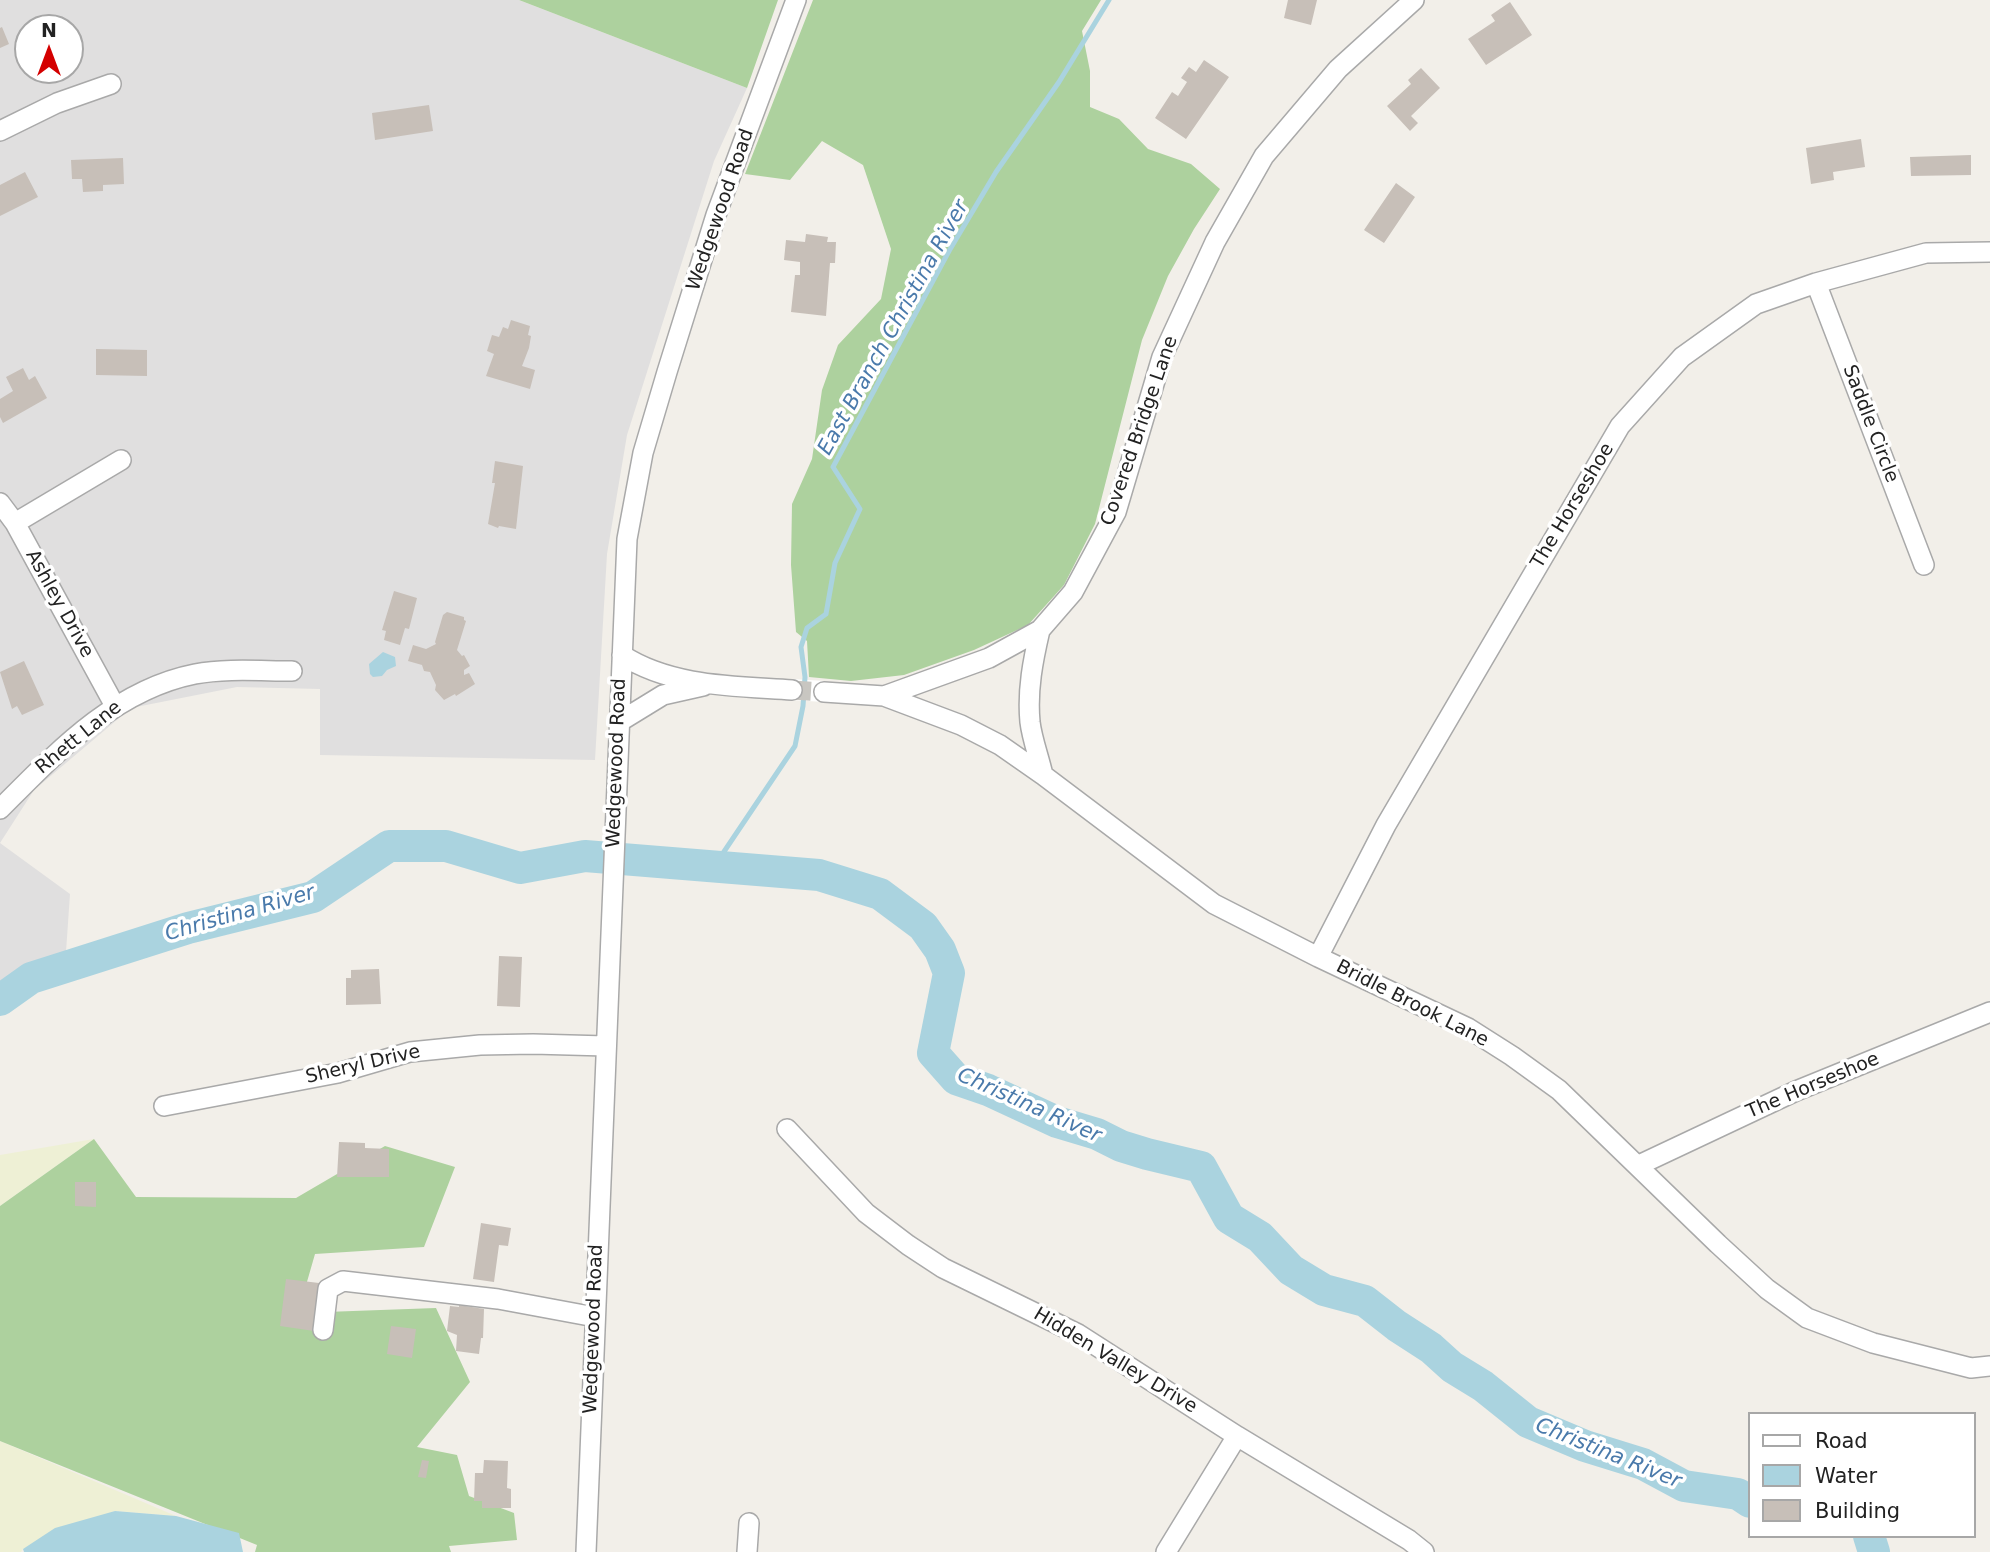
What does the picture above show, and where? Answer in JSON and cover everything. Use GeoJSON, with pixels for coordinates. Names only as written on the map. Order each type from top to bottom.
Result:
{"type":"FeatureCollection","features":[{"type":"Feature","properties":{"kind":"street","name":"Wedgewood Road"},"geometry":{"type":"LineString","coordinates":[[586,1552],[627,539],[643,453],[716,215],[796,0]]}},
{"type":"Feature","properties":{"kind":"street","name":"Covered Bridge Lane"},"geometry":{"type":"LineString","coordinates":[[824,692],[884,696],[989,658],[1040,630],[1073,592],[1116,512],[1162,357],[1215,242],[1264,156],[1338,69],[1410,1]]}},
{"type":"Feature","properties":{"kind":"street"},"geometry":{"type":"LineString","coordinates":[[0,131],[57,103],[111,84]]}},
{"type":"Feature","properties":{"kind":"street","name":"The Horseshoe"},"geometry":{"type":"LineString","coordinates":[[1318,957],[1386,825],[1620,426],[1682,357],[1756,304],[1816,283],[1926,253],[1990,252]]}},
{"type":"Feature","properties":{"kind":"street","name":"Saddle Circle"},"geometry":{"type":"LineString","coordinates":[[1816,283],[1924,565]]}},
{"type":"Feature","properties":{"kind":"street"},"geometry":{"type":"LineString","coordinates":[[15,523],[121,460]]}},
{"type":"Feature","properties":{"kind":"street","name":"Ashley Drive"},"geometry":{"type":"LineString","coordinates":[[0,503],[15,523],[115,706]]}},
{"type":"Feature","properties":{"kind":"street","name":"Covered Bridge Lane"},"geometry":{"type":"LineString","coordinates":[[1040,630],[1030,675],[1029,698],[1031,724],[1043,775]]}},
{"type":"Feature","properties":{"kind":"street"},"geometry":{"type":"LineString","coordinates":[[622,655],[638,666],[708,685],[792,690]]}},
{"type":"Feature","properties":{"kind":"street","name":"Rhett Lane"},"geometry":{"type":"LineString","coordinates":[[0,809],[60,749],[115,706],[158,683],[198,673],[292,671]]}},
{"type":"Feature","properties":{"kind":"street"},"geometry":{"type":"LineString","coordinates":[[619,722],[663,695],[708,685]]}},
{"type":"Feature","properties":{"kind":"street","name":"Bridle Brook Lane"},"geometry":{"type":"LineString","coordinates":[[884,696],[961,725],[1000,745],[1214,904],[1468,1028],[1512,1056],[1559,1090],[1758,1280],[1807,1318],[1873,1343],[1972,1368],[1990,1366]]}},
{"type":"Feature","properties":{"kind":"street","name":"The Horseshoe"},"geometry":{"type":"LineString","coordinates":[[1639,1165],[1796,1091],[1990,1012]]}},
{"type":"Feature","properties":{"kind":"street","name":"Sheryl Drive"},"geometry":{"type":"LineString","coordinates":[[164,1106],[338,1073],[410,1052],[480,1045],[606,1046]]}},
{"type":"Feature","properties":{"kind":"street","name":"Hidden Valley Drive"},"geometry":{"type":"LineString","coordinates":[[787,1129],[866,1213],[908,1245],[943,1268],[1078,1334],[1237,1436],[1409,1540],[1424,1552]]}},
{"type":"Feature","properties":{"kind":"street"},"geometry":{"type":"LineString","coordinates":[[324,1330],[328,1289],[343,1281],[498,1299],[595,1317]]}},
{"type":"Feature","properties":{"kind":"street"},"geometry":{"type":"LineString","coordinates":[[1166,1552],[1237,1436]]}},
{"type":"Feature","properties":{"kind":"street"},"geometry":{"type":"LineString","coordinates":[[747,1552],[749,1523]]}},
{"type":"Feature","properties":{"kind":"shaded area"},"geometry":{"type":"Polygon","coordinates":[[[0,0],[519,0],[747,88],[714,161],[627,435],[607,554],[595,760],[320,755],[320,689],[237,687],[131,708],[34,790],[0,843],[0,0]]]}},
{"type":"Feature","properties":{"kind":"shaded area"},"geometry":{"type":"Polygon","coordinates":[[[0,843],[70,894],[66,952],[0,984],[0,843]]]}},
{"type":"Feature","properties":{"kind":"green space"},"geometry":{"type":"Polygon","coordinates":[[[519,0],[778,0],[747,88],[519,0]]]}},
{"type":"Feature","properties":{"kind":"green space"},"geometry":{"type":"Polygon","coordinates":[[[813,0],[1101,0],[1082,31],[1090,71],[1090,107],[1119,119],[1148,149],[1191,164],[1220,189],[1168,276],[1142,340],[1095,524],[1064,585],[1028,625],[974,650],[904,675],[851,681],[809,677],[807,641],[796,632],[791,565],[792,504],[812,459],[822,390],[838,345],[881,299],[891,249],[863,165],[822,141],[790,180],[745,174],[813,0]]]}},
{"type":"Feature","properties":{"kind":"green space"},"geometry":{"type":"Polygon","coordinates":[[[94,1139],[0,1206],[0,1155],[94,1139]]]}},
{"type":"Feature","properties":{"kind":"green space"},"geometry":{"type":"Polygon","coordinates":[[[94,1139],[136,1197],[296,1198],[385,1146],[455,1167],[424,1247],[315,1254],[298,1313],[436,1308],[470,1382],[417,1447],[457,1455],[469,1496],[514,1513],[517,1540],[449,1546],[451,1552],[255,1552],[257,1545],[0,1441],[0,1206],[94,1139]]]}},
{"type":"Feature","properties":{"kind":"green space"},"geometry":{"type":"Polygon","coordinates":[[[0,1441],[176,1516],[115,1511],[21,1552],[0,1552],[0,1441]]]}},
{"type":"Feature","properties":{"kind":"water"},"geometry":{"type":"Polygon","coordinates":[[[383,652],[395,657],[396,666],[382,676],[373,677],[369,664],[383,652]]]}},
{"type":"Feature","properties":{"kind":"water"},"geometry":{"type":"Polygon","coordinates":[[[115,1511],[176,1516],[239,1533],[243,1552],[24,1552],[23,1549],[55,1528],[115,1511]]]}},
{"type":"Feature","properties":{"kind":"pier"},"geometry":{"type":"Polygon","coordinates":[[[792,679],[825,681],[824,702],[791,700],[792,679]]]}},
{"type":"Feature","properties":{"kind":"building"},"geometry":{"type":"Polygon","coordinates":[[[1288,0],[1317,0],[1311,25],[1284,18],[1288,0]]]}},
{"type":"Feature","properties":{"kind":"building"},"geometry":{"type":"Polygon","coordinates":[[[1510,2],[1532,35],[1486,65],[1468,39],[1495,21],[1491,15],[1510,2]]]}},
{"type":"Feature","properties":{"kind":"building"},"geometry":{"type":"Polygon","coordinates":[[[2,27],[9,44],[0,48],[0,28],[2,27]]]}},
{"type":"Feature","properties":{"kind":"building"},"geometry":{"type":"Polygon","coordinates":[[[1204,60],[1229,77],[1186,139],[1155,118],[1172,92],[1178,96],[1187,82],[1181,78],[1189,67],[1196,72],[1204,60]]]}},
{"type":"Feature","properties":{"kind":"building"},"geometry":{"type":"Polygon","coordinates":[[[1421,68],[1440,88],[1411,116],[1418,123],[1410,131],[1387,106],[1411,84],[1408,80],[1421,68]]]}},
{"type":"Feature","properties":{"kind":"building"},"geometry":{"type":"Polygon","coordinates":[[[429,105],[433,131],[375,140],[372,113],[429,105]]]}},
{"type":"Feature","properties":{"kind":"building"},"geometry":{"type":"Polygon","coordinates":[[[1861,139],[1865,167],[1833,172],[1834,180],[1811,184],[1806,148],[1861,139]]]}},
{"type":"Feature","properties":{"kind":"building"},"geometry":{"type":"Polygon","coordinates":[[[1971,155],[1971,175],[1911,176],[1910,157],[1971,155]]]}},
{"type":"Feature","properties":{"kind":"building"},"geometry":{"type":"Polygon","coordinates":[[[123,158],[124,184],[103,185],[103,191],[83,192],[82,179],[72,179],[71,160],[123,158]]]}},
{"type":"Feature","properties":{"kind":"building"},"geometry":{"type":"Polygon","coordinates":[[[25,172],[38,197],[0,216],[0,185],[25,172]]]}},
{"type":"Feature","properties":{"kind":"building"},"geometry":{"type":"Polygon","coordinates":[[[1396,183],[1415,197],[1384,243],[1364,230],[1396,183]]]}},
{"type":"Feature","properties":{"kind":"building"},"geometry":{"type":"Polygon","coordinates":[[[806,234],[828,237],[827,242],[836,242],[835,263],[830,263],[826,316],[791,312],[795,275],[800,275],[800,262],[784,260],[786,240],[805,242],[806,234]]]}},
{"type":"Feature","properties":{"kind":"building"},"geometry":{"type":"Polygon","coordinates":[[[511,320],[530,326],[529,348],[522,366],[535,370],[530,389],[486,376],[494,354],[487,351],[492,335],[499,337],[503,327],[508,329],[511,320]]]}},
{"type":"Feature","properties":{"kind":"building"},"geometry":{"type":"Polygon","coordinates":[[[96,349],[147,350],[147,376],[96,375],[96,349]]]}},
{"type":"Feature","properties":{"kind":"building"},"geometry":{"type":"Polygon","coordinates":[[[23,368],[29,380],[35,376],[47,398],[3,423],[0,417],[0,399],[13,391],[6,377],[23,368]]]}},
{"type":"Feature","properties":{"kind":"building"},"geometry":{"type":"Polygon","coordinates":[[[495,461],[523,466],[516,529],[498,528],[488,524],[495,483],[492,483],[495,461]]]}},
{"type":"Feature","properties":{"kind":"building"},"geometry":{"type":"Polygon","coordinates":[[[394,591],[417,598],[409,629],[405,628],[400,645],[384,640],[386,631],[382,630],[394,591]]]}},
{"type":"Feature","properties":{"kind":"building"},"geometry":{"type":"Polygon","coordinates":[[[447,612],[464,617],[466,621],[457,650],[464,655],[470,666],[464,670],[464,675],[469,673],[475,684],[444,700],[435,690],[436,685],[430,672],[424,671],[422,665],[408,661],[413,645],[426,649],[436,644],[443,615],[447,612]]]}},
{"type":"Feature","properties":{"kind":"building"},"geometry":{"type":"Polygon","coordinates":[[[24,661],[44,705],[22,715],[17,706],[12,709],[0,672],[24,661]]]}},
{"type":"Feature","properties":{"kind":"building"},"geometry":{"type":"Polygon","coordinates":[[[499,956],[522,957],[520,1007],[497,1006],[499,956]]]}},
{"type":"Feature","properties":{"kind":"building"},"geometry":{"type":"Polygon","coordinates":[[[379,969],[381,1004],[346,1005],[346,978],[351,978],[351,970],[379,969]]]}},
{"type":"Feature","properties":{"kind":"building"},"geometry":{"type":"Polygon","coordinates":[[[339,1142],[365,1143],[365,1148],[389,1149],[389,1177],[337,1177],[339,1142]]]}},
{"type":"Feature","properties":{"kind":"building"},"geometry":{"type":"Polygon","coordinates":[[[75,1182],[96,1182],[96,1207],[75,1206],[75,1182]]]}},
{"type":"Feature","properties":{"kind":"building"},"geometry":{"type":"Polygon","coordinates":[[[481,1223],[511,1228],[508,1246],[499,1245],[494,1282],[473,1279],[481,1223]]]}},
{"type":"Feature","properties":{"kind":"building"},"geometry":{"type":"Polygon","coordinates":[[[286,1279],[319,1283],[314,1331],[280,1326],[286,1279]]]}},
{"type":"Feature","properties":{"kind":"building"},"geometry":{"type":"Polygon","coordinates":[[[450,1306],[484,1309],[483,1338],[479,1354],[456,1351],[457,1335],[447,1331],[450,1306]]]}},
{"type":"Feature","properties":{"kind":"building"},"geometry":{"type":"Polygon","coordinates":[[[391,1326],[416,1329],[412,1358],[387,1354],[391,1326]]]}},
{"type":"Feature","properties":{"kind":"building"},"geometry":{"type":"Polygon","coordinates":[[[422,1460],[429,1461],[426,1478],[418,1477],[422,1460]]]}},
{"type":"Feature","properties":{"kind":"building"},"geometry":{"type":"Polygon","coordinates":[[[484,1460],[508,1461],[507,1488],[511,1489],[511,1508],[482,1508],[482,1501],[474,1501],[475,1473],[483,1473],[484,1460]]]}},
{"type":"Feature","properties":{"kind":"waterway","name":"East Branch Christina River"},"geometry":{"type":"LineString","coordinates":[[713,868],[795,746],[803,706],[805,677],[801,647],[807,628],[826,614],[835,563],[860,509],[833,467],[949,251],[996,172],[1059,82],[1109,0]]}},
{"type":"Feature","properties":{"kind":"waterway","name":"Christina River"},"geometry":{"type":"LineString","coordinates":[[0,1000],[31,978],[188,928],[313,897],[389,846],[446,846],[520,868],[585,856],[819,875],[880,894],[923,926],[940,950],[949,973],[933,1053],[956,1079],[1121,1146],[1201,1167],[1229,1218],[1260,1237],[1291,1270],[1324,1290],[1365,1301],[1528,1422],[1585,1446],[1643,1464],[1684,1486],[1738,1494],[1748,1501]]}},
{"type":"Feature","properties":{"kind":"waterway","name":"Christina River"},"geometry":{"type":"LineString","coordinates":[[1870,1538],[1874,1552]]}},
{"type":"Feature","properties":{"kind":"tunnel"},"geometry":{"type":"LineString","coordinates":[[792,690],[824,692]]}}]}
